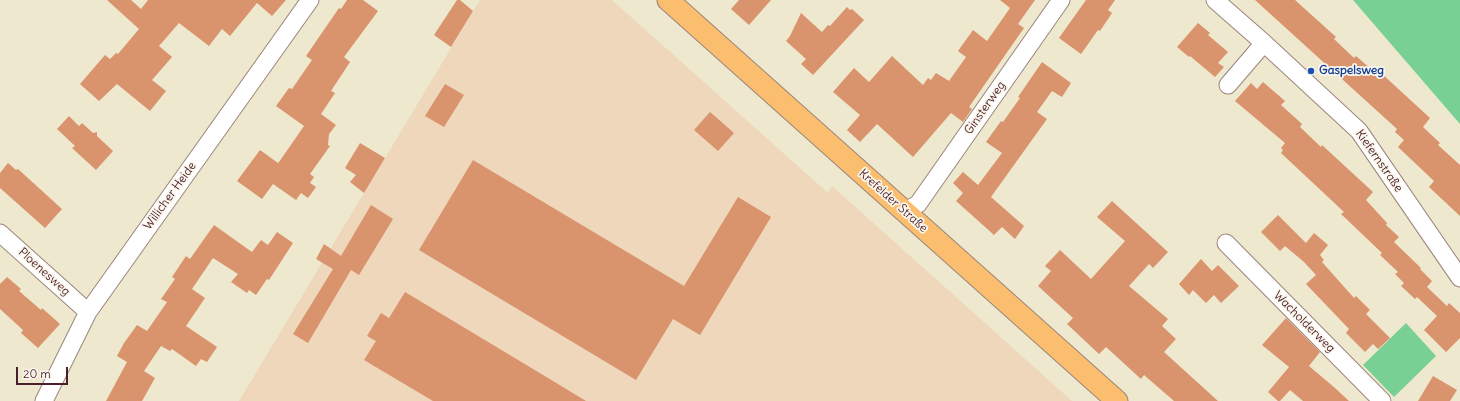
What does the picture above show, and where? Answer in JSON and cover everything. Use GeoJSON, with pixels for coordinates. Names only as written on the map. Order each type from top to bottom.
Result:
{"type":"FeatureCollection","features":[{"type":"Feature","properties":{"kind":"main road","name":"Krefelder Straße"},"geometry":{"type":"LineString","coordinates":[[668,0],[1117,401]]}},
{"type":"Feature","properties":{"kind":"street","name":"Willicher Heide"},"geometry":{"type":"LineString","coordinates":[[44,401],[88,312],[310,0]]}},
{"type":"Feature","properties":{"kind":"street","name":"Ginsterweg"},"geometry":{"type":"LineString","coordinates":[[904,211],[918,204],[1061,0]]}},
{"type":"Feature","properties":{"kind":"street","name":"Kiefernstraße"},"geometry":{"type":"LineString","coordinates":[[1215,0],[1359,130],[1460,278]]}},
{"type":"Feature","properties":{"kind":"street"},"geometry":{"type":"LineString","coordinates":[[1228,85],[1264,43]]}},
{"type":"Feature","properties":{"kind":"street","name":"Ploenesweg"},"geometry":{"type":"LineString","coordinates":[[0,233],[88,312]]}},
{"type":"Feature","properties":{"kind":"street","name":"Wacholderweg"},"geometry":{"type":"LineString","coordinates":[[1226,243],[1382,401]]}},
{"type":"Feature","properties":{"kind":"shaded area"},"geometry":{"type":"Polygon","coordinates":[[[480,0],[612,0],[828,193],[832,186],[1072,401],[239,401],[480,0]]]}},
{"type":"Feature","properties":{"kind":"green space"},"geometry":{"type":"Polygon","coordinates":[[[1353,0],[1460,0],[1460,124],[1353,0]]]}},
{"type":"Feature","properties":{"kind":"green space"},"geometry":{"type":"Polygon","coordinates":[[[1406,323],[1436,356],[1394,397],[1363,365],[1406,323]]]}},
{"type":"Feature","properties":{"kind":"building"},"geometry":{"type":"Polygon","coordinates":[[[107,0],[131,0],[141,9],[148,0],[286,0],[272,16],[257,3],[230,36],[222,29],[209,46],[179,23],[159,46],[172,57],[152,80],[166,91],[150,111],[117,84],[99,101],[80,84],[105,55],[110,59],[116,53],[118,54],[139,29],[107,0]]]}},
{"type":"Feature","properties":{"kind":"building"},"geometry":{"type":"Polygon","coordinates":[[[347,0],[363,0],[378,11],[344,57],[350,62],[331,91],[335,93],[321,114],[336,125],[329,134],[328,145],[330,146],[310,174],[314,177],[310,183],[316,187],[308,198],[301,193],[296,200],[273,184],[262,199],[237,181],[260,150],[278,163],[304,126],[276,106],[289,88],[292,89],[312,60],[306,56],[339,8],[341,9],[347,0]]]}},
{"type":"Feature","properties":{"kind":"building"},"geometry":{"type":"Polygon","coordinates":[[[457,0],[460,0],[473,11],[451,47],[434,35],[457,0]]]}},
{"type":"Feature","properties":{"kind":"building"},"geometry":{"type":"Polygon","coordinates":[[[739,0],[771,0],[749,25],[731,9],[739,0]]]}},
{"type":"Feature","properties":{"kind":"building"},"geometry":{"type":"Polygon","coordinates":[[[1000,0],[1035,0],[1018,24],[1024,28],[969,107],[972,109],[963,122],[951,113],[913,157],[877,124],[860,142],[847,130],[860,115],[833,92],[854,68],[869,82],[892,56],[923,85],[928,78],[931,80],[936,73],[949,81],[966,57],[958,51],[973,30],[987,41],[1010,8],[1000,0]]]}},
{"type":"Feature","properties":{"kind":"building"},"geometry":{"type":"Polygon","coordinates":[[[1086,0],[1115,0],[1108,10],[1112,13],[1100,31],[1098,30],[1081,54],[1059,38],[1086,0]]]}},
{"type":"Feature","properties":{"kind":"building"},"geometry":{"type":"Polygon","coordinates":[[[1255,0],[1295,0],[1336,37],[1334,39],[1354,58],[1356,56],[1379,76],[1381,73],[1430,118],[1423,127],[1440,143],[1438,145],[1460,165],[1460,216],[1429,187],[1434,181],[1398,147],[1404,140],[1395,132],[1397,129],[1255,0]]]}},
{"type":"Feature","properties":{"kind":"building"},"geometry":{"type":"Polygon","coordinates":[[[847,7],[850,10],[852,9],[864,20],[813,75],[801,64],[806,59],[786,41],[801,13],[822,32],[828,25],[830,26],[847,7]]]}},
{"type":"Feature","properties":{"kind":"building"},"geometry":{"type":"Polygon","coordinates":[[[1198,23],[1210,33],[1208,35],[1228,52],[1218,63],[1224,67],[1215,77],[1177,47],[1198,23]]]}},
{"type":"Feature","properties":{"kind":"building"},"geometry":{"type":"Polygon","coordinates":[[[1042,62],[1071,83],[1062,97],[1052,91],[1037,112],[1047,119],[991,197],[1024,226],[1015,239],[1002,227],[994,235],[956,201],[963,193],[953,183],[963,172],[978,185],[1002,153],[986,142],[1001,121],[1003,122],[1020,98],[1018,97],[1042,62]]]}},
{"type":"Feature","properties":{"kind":"building"},"geometry":{"type":"Polygon","coordinates":[[[1263,82],[1285,101],[1281,105],[1302,124],[1300,127],[1373,192],[1366,200],[1387,223],[1386,225],[1399,237],[1394,242],[1432,281],[1427,287],[1447,306],[1449,303],[1460,313],[1460,338],[1446,352],[1424,330],[1437,316],[1417,297],[1415,299],[1401,286],[1404,283],[1395,274],[1398,272],[1380,255],[1382,253],[1341,214],[1344,212],[1281,153],[1283,150],[1281,148],[1285,143],[1235,101],[1251,83],[1257,89],[1263,82]]]}},
{"type":"Feature","properties":{"kind":"building"},"geometry":{"type":"Polygon","coordinates":[[[445,84],[464,95],[444,127],[425,116],[445,84]]]}},
{"type":"Feature","properties":{"kind":"building"},"geometry":{"type":"Polygon","coordinates":[[[710,112],[734,133],[718,151],[694,130],[710,112]]]}},
{"type":"Feature","properties":{"kind":"building"},"geometry":{"type":"Polygon","coordinates":[[[69,116],[79,126],[82,123],[93,133],[97,132],[97,136],[113,151],[96,170],[72,148],[75,146],[57,129],[69,116]]]}},
{"type":"Feature","properties":{"kind":"building"},"geometry":{"type":"Polygon","coordinates":[[[360,143],[385,158],[364,193],[350,182],[356,175],[345,168],[360,143]]]}},
{"type":"Feature","properties":{"kind":"building"},"geometry":{"type":"Polygon","coordinates":[[[473,160],[684,286],[738,197],[771,217],[700,335],[673,319],[636,380],[419,250],[473,160]]]}},
{"type":"Feature","properties":{"kind":"building"},"geometry":{"type":"Polygon","coordinates":[[[8,163],[16,170],[18,169],[62,209],[45,228],[0,188],[0,173],[8,163]]]}},
{"type":"Feature","properties":{"kind":"building"},"geometry":{"type":"Polygon","coordinates":[[[1112,201],[1168,252],[1153,268],[1149,264],[1129,286],[1168,319],[1162,326],[1176,339],[1164,352],[1218,401],[1174,401],[1144,375],[1141,379],[1106,347],[1099,354],[1067,324],[1073,318],[1038,286],[1051,271],[1045,266],[1060,250],[1091,279],[1125,241],[1097,217],[1112,201]]]}},
{"type":"Feature","properties":{"kind":"building"},"geometry":{"type":"Polygon","coordinates":[[[371,205],[393,219],[359,275],[351,270],[308,343],[293,334],[333,269],[316,259],[324,244],[341,256],[371,205]]]}},
{"type":"Feature","properties":{"kind":"building"},"geometry":{"type":"Polygon","coordinates":[[[1278,215],[1306,243],[1314,233],[1328,245],[1320,255],[1324,260],[1322,262],[1354,298],[1356,296],[1370,310],[1366,314],[1390,338],[1378,349],[1373,344],[1365,352],[1346,333],[1349,329],[1306,284],[1316,275],[1304,262],[1285,246],[1280,251],[1261,232],[1278,215]]]}},
{"type":"Feature","properties":{"kind":"building"},"geometry":{"type":"Polygon","coordinates":[[[214,225],[252,252],[261,240],[268,245],[277,232],[293,243],[269,280],[267,279],[256,295],[249,290],[247,293],[231,282],[238,274],[213,258],[192,289],[205,298],[186,326],[217,347],[207,362],[201,359],[196,366],[172,349],[170,351],[161,346],[144,371],[155,378],[142,401],[106,401],[127,362],[117,356],[124,343],[137,325],[147,331],[167,302],[161,299],[175,279],[172,277],[186,256],[190,259],[214,225]]]}},
{"type":"Feature","properties":{"kind":"building"},"geometry":{"type":"Polygon","coordinates":[[[1201,259],[1212,271],[1218,265],[1239,286],[1221,303],[1214,295],[1206,303],[1193,290],[1189,295],[1179,284],[1201,259]]]}},
{"type":"Feature","properties":{"kind":"building"},"geometry":{"type":"Polygon","coordinates":[[[7,277],[21,289],[19,291],[60,324],[38,348],[21,333],[23,330],[0,309],[0,284],[7,277]]]}},
{"type":"Feature","properties":{"kind":"building"},"geometry":{"type":"Polygon","coordinates":[[[405,292],[586,401],[433,401],[364,360],[376,341],[367,336],[381,313],[389,318],[405,292]]]}},
{"type":"Feature","properties":{"kind":"building"},"geometry":{"type":"Polygon","coordinates":[[[1286,318],[1320,352],[1309,366],[1349,401],[1303,401],[1290,390],[1280,401],[1278,401],[1268,392],[1289,367],[1262,345],[1286,318]]]}},
{"type":"Feature","properties":{"kind":"building"},"geometry":{"type":"Polygon","coordinates":[[[1433,376],[1457,390],[1450,401],[1418,401],[1433,376]]]}},
{"type":"Feature","properties":{"kind":"place","name":"Gaspelsweg"},"geometry":{"type":"Point","coordinates":[1311,71]}}]}
